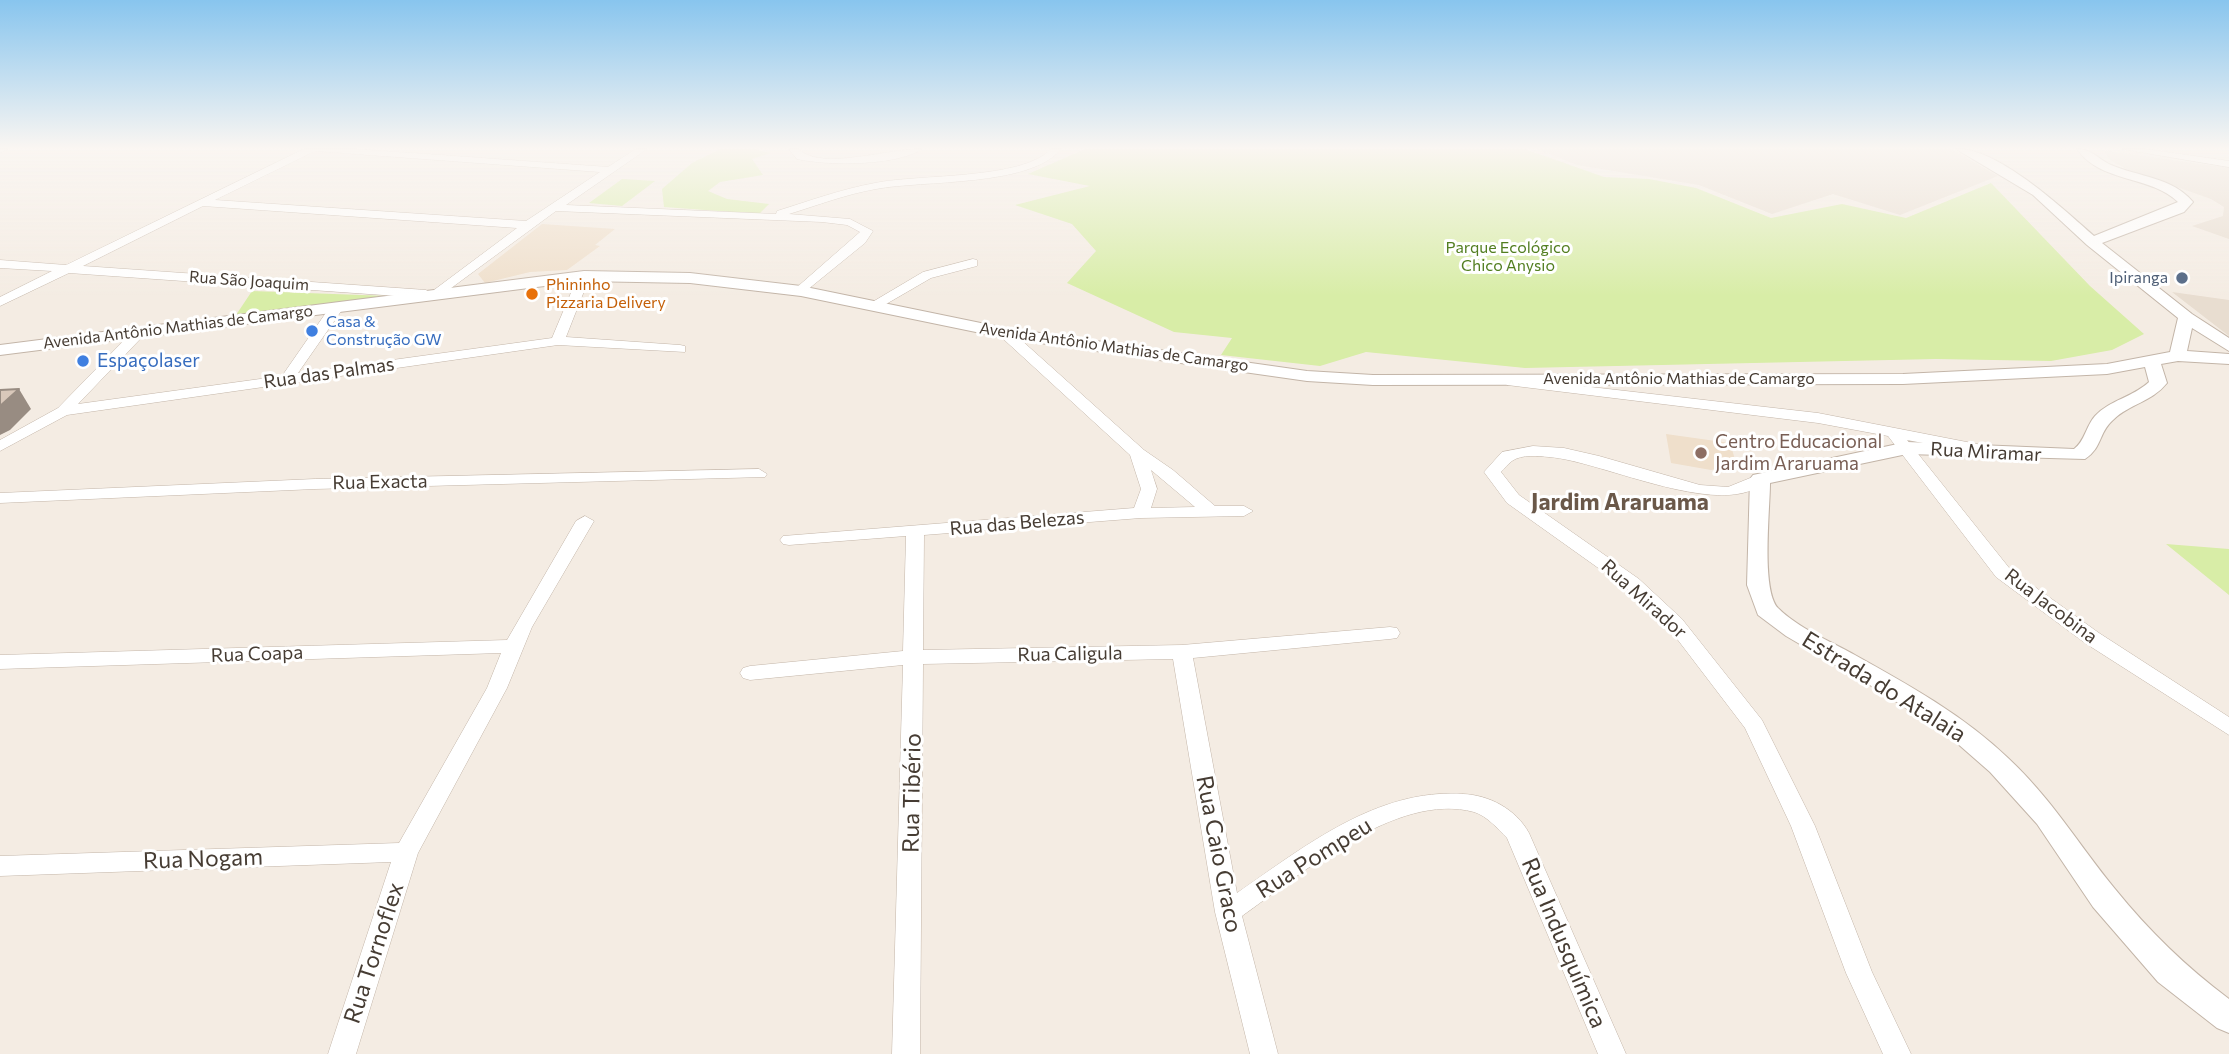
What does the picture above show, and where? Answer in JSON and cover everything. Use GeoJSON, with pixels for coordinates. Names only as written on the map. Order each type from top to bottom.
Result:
{"type":"FeatureCollection","features":[{"type":"Feature","properties":{"kind":"street"},"geometry":{"type":"LineString","coordinates":[[0,302],[212,198]]}},
{"type":"Feature","properties":{"kind":"street"},"geometry":{"type":"LineString","coordinates":[[432,294],[528,225],[571,198]]}},
{"type":"Feature","properties":{"kind":"street"},"geometry":{"type":"LineString","coordinates":[[768,217],[837,198]]}},
{"type":"Feature","properties":{"kind":"street"},"geometry":{"type":"LineString","coordinates":[[2045,198],[2092,242],[2223,350],[2229,367]]}},
{"type":"Feature","properties":{"kind":"street"},"geometry":{"type":"LineString","coordinates":[[2092,242],[2179,209],[2186,202],[2183,198]]}},
{"type":"Feature","properties":{"kind":"street"},"geometry":{"type":"LineString","coordinates":[[202,203],[528,225]]}},
{"type":"Feature","properties":{"kind":"street"},"geometry":{"type":"LineString","coordinates":[[557,208],[850,222],[867,231],[861,240],[801,291]]}},
{"type":"Feature","properties":{"kind":"street"},"geometry":{"type":"LineString","coordinates":[[876,304],[927,275],[973,263]]}},
{"type":"Feature","properties":{"kind":"street","name":"Rua São Joaquim"},"geometry":{"type":"LineString","coordinates":[[0,264],[432,294]]}},
{"type":"Feature","properties":{"kind":"street"},"geometry":{"type":"LineString","coordinates":[[558,341],[584,275]]}},
{"type":"Feature","properties":{"kind":"street","name":"Avenida Antônio Mathias de Camargo"},"geometry":{"type":"LineString","coordinates":[[0,350],[584,275],[676,277],[801,291],[876,304],[1005,333],[1307,376],[1426,382],[1903,379],[2107,369],[2223,350]]}},
{"type":"Feature","properties":{"kind":"street"},"geometry":{"type":"LineString","coordinates":[[287,379],[337,307]]}},
{"type":"Feature","properties":{"kind":"street"},"geometry":{"type":"LineString","coordinates":[[2178,356],[2186,317]]}},
{"type":"Feature","properties":{"kind":"street"},"geometry":{"type":"LineString","coordinates":[[1005,333],[1138,453],[1167,473],[1210,511]]}},
{"type":"Feature","properties":{"kind":"street"},"geometry":{"type":"LineString","coordinates":[[0,446],[63,411],[138,334]]}},
{"type":"Feature","properties":{"kind":"street"},"geometry":{"type":"LineString","coordinates":[[2183,336],[2223,350]]}},
{"type":"Feature","properties":{"kind":"street","name":"Rua das Palmas"},"geometry":{"type":"LineString","coordinates":[[63,411],[558,341],[680,349]]}},
{"type":"Feature","properties":{"kind":"street","name":"Rua Miramar"},"geometry":{"type":"LineString","coordinates":[[1760,479],[1907,449],[2078,455],[2090,447],[2093,432],[2110,410],[2146,397],[2158,383],[2151,360]]}},
{"type":"Feature","properties":{"kind":"street"},"geometry":{"type":"LineString","coordinates":[[1505,381],[1818,418],[1986,450]]}},
{"type":"Feature","properties":{"kind":"street"},"geometry":{"type":"LineString","coordinates":[[1869,428],[1895,437],[1907,449]]}},
{"type":"Feature","properties":{"kind":"street","name":"Rua Jacobina"},"geometry":{"type":"LineString","coordinates":[[1907,449],[2003,573],[2092,638],[2229,727]]}},
{"type":"Feature","properties":{"kind":"street","name":"Rua Mirador"},"geometry":{"type":"LineString","coordinates":[[1760,479],[1727,492],[1692,489],[1569,453],[1536,450],[1498,459],[1492,472],[1513,499],[1632,583],[1675,623],[1754,724],[1803,826],[1859,973],[1897,1054]]}},
{"type":"Feature","properties":{"kind":"street"},"geometry":{"type":"LineString","coordinates":[[1138,453],[1149,489],[1141,513]]}},
{"type":"Feature","properties":{"kind":"street","name":"Rua Exacta"},"geometry":{"type":"LineString","coordinates":[[0,498],[315,484],[759,474]]}},
{"type":"Feature","properties":{"kind":"street","name":"Estrada do Atalaia"},"geometry":{"type":"LineString","coordinates":[[1760,479],[1758,585],[1766,610],[1794,631],[1889,685],[1969,739],[2047,816],[2104,898],[2169,972],[2229,1018]]}},
{"type":"Feature","properties":{"kind":"street","name":"Rua das Belezas"},"geometry":{"type":"LineString","coordinates":[[789,540],[1141,513],[1244,511]]}},
{"type":"Feature","properties":{"kind":"street"},"geometry":{"type":"LineString","coordinates":[[406,852],[497,688],[522,627],[585,521]]}},
{"type":"Feature","properties":{"kind":"street","name":"Rua Tibério"},"geometry":{"type":"LineString","coordinates":[[906,1054],[915,657],[915,531]]}},
{"type":"Feature","properties":{"kind":"street","name":"Rua Caligula"},"geometry":{"type":"LineString","coordinates":[[750,673],[915,657],[1182,652],[1391,633]]}},
{"type":"Feature","properties":{"kind":"street","name":"Rua Coapa"},"geometry":{"type":"LineString","coordinates":[[0,662],[515,646]]}},
{"type":"Feature","properties":{"kind":"street","name":"Rua Caio Graco"},"geometry":{"type":"LineString","coordinates":[[1182,652],[1228,912],[1264,1054]]}},
{"type":"Feature","properties":{"kind":"street","name":"Rua Pompeu"},"geometry":{"type":"LineString","coordinates":[[1228,912],[1372,819],[1403,808],[1439,802],[1474,803],[1498,814],[1517,832]]}},
{"type":"Feature","properties":{"kind":"street","name":"Rua Indusquímica"},"geometry":{"type":"LineString","coordinates":[[1517,832],[1612,1054]]}},
{"type":"Feature","properties":{"kind":"street","name":"Rua Nogam"},"geometry":{"type":"LineString","coordinates":[[0,866],[406,852]]}},
{"type":"Feature","properties":{"kind":"street","name":"Rua Tornoflex"},"geometry":{"type":"LineString","coordinates":[[342,1054],[406,852]]}},
{"type":"Feature","properties":{"kind":"shaded area"},"geometry":{"type":"Polygon","coordinates":[[[1732,198],[1820,198],[1772,214],[1732,198]]]}},
{"type":"Feature","properties":{"kind":"shaded area"},"geometry":{"type":"Polygon","coordinates":[[[1846,198],[1942,198],[1900,215],[1846,198]]]}},
{"type":"Feature","properties":{"kind":"shaded area"},"geometry":{"type":"Polygon","coordinates":[[[2209,198],[2229,198],[2229,239],[2192,226],[2223,216],[2224,207],[2209,198]]]}},
{"type":"Feature","properties":{"kind":"shaded area"},"geometry":{"type":"Polygon","coordinates":[[[542,224],[615,229],[595,245],[600,246],[567,270],[530,272],[485,283],[478,274],[542,224]]]}},
{"type":"Feature","properties":{"kind":"shaded area"},"geometry":{"type":"Polygon","coordinates":[[[2172,292],[2229,300],[2229,336],[2172,292]]]}},
{"type":"Feature","properties":{"kind":"shaded area","name":"Centro Educacional Jardim Araruama"},"geometry":{"type":"Polygon","coordinates":[[[1666,434],[1730,443],[1737,466],[1711,470],[1671,463],[1666,434]]]}},
{"type":"Feature","properties":{"kind":"green space"},"geometry":{"type":"Polygon","coordinates":[[[596,198],[632,198],[622,206],[589,203],[596,198]]]}},
{"type":"Feature","properties":{"kind":"green space"},"geometry":{"type":"Polygon","coordinates":[[[663,198],[725,198],[769,204],[759,214],[664,207],[663,198]]]}},
{"type":"Feature","properties":{"kind":"green space","name":"Parque Ecológico Chico Anysio"},"geometry":{"type":"Polygon","coordinates":[[[1042,198],[1721,198],[1771,218],[1842,204],[1906,218],[1954,198],[2006,198],[2090,286],[2144,334],[2112,350],[2051,361],[1936,359],[1525,368],[1366,352],[1320,366],[1221,355],[1232,338],[1174,332],[1067,283],[1096,251],[1072,224],[1015,205],[1042,198]]]}},
{"type":"Feature","properties":{"kind":"green space"},"geometry":{"type":"Polygon","coordinates":[[[252,291],[388,296],[236,315],[252,291]]]}},
{"type":"Feature","properties":{"kind":"green space"},"geometry":{"type":"Polygon","coordinates":[[[2166,544],[2229,549],[2229,595],[2166,544]]]}},
{"type":"Feature","properties":{"kind":"building"},"geometry":{"type":"Polygon","coordinates":[[[19,389],[0,406],[0,390],[19,389]]]}},
{"type":"Feature","properties":{"kind":"place","name":"Ipiranga"},"geometry":{"type":"Point","coordinates":[2182,278]}},
{"type":"Feature","properties":{"kind":"place","name":"Phininho Pizzaria Delivery"},"geometry":{"type":"Point","coordinates":[532,294]}},
{"type":"Feature","properties":{"kind":"place","name":"Casa & Construção GW"},"geometry":{"type":"Point","coordinates":[312,331]}},
{"type":"Feature","properties":{"kind":"place","name":"Espaçolaser"},"geometry":{"type":"Point","coordinates":[83,361]}},
{"type":"Feature","properties":{"kind":"place","name":"Centro Educacional Jardim Araruama"},"geometry":{"type":"Point","coordinates":[1701,453]}},
{"type":"Feature","properties":{"kind":"district","name":"Jardim Araruama"},"geometry":{"type":"Point","coordinates":[1620,502]}}]}
